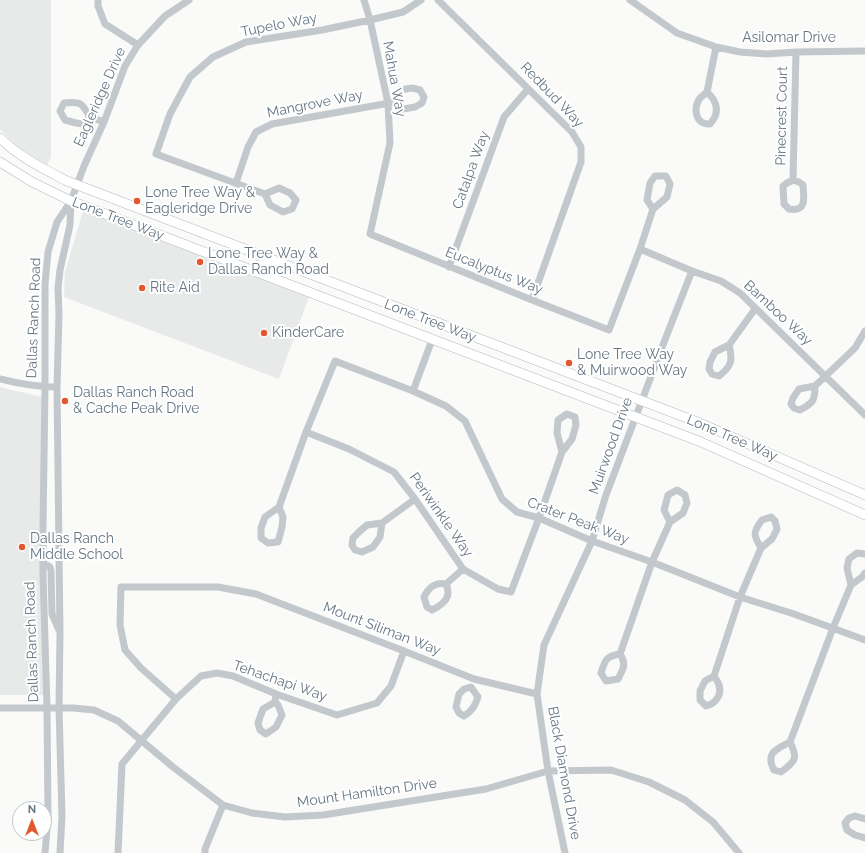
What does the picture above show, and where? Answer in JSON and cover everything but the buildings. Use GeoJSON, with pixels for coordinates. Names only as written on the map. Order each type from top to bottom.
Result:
{"type":"FeatureCollection","features":[{"type":"Feature","properties":{"kind":"main road","name":"Lone Tree Way"},"geometry":{"type":"LineString","coordinates":[[0,138],[36,166],[67,182],[641,402],[700,423],[865,495]]}},
{"type":"Feature","properties":{"kind":"main road","name":"Lone Tree Way"},"geometry":{"type":"LineString","coordinates":[[0,162],[32,182],[71,202],[701,442],[865,515]]}},
{"type":"Feature","properties":{"kind":"main road"},"geometry":{"type":"LineString","coordinates":[[252,271],[256,265],[267,264],[311,280],[323,280]]}},
{"type":"Feature","properties":{"kind":"street"},"geometry":{"type":"LineString","coordinates":[[98,0],[98,6],[105,24],[138,45]]}},
{"type":"Feature","properties":{"kind":"street","name":"Eagleridge Drive"},"geometry":{"type":"LineString","coordinates":[[71,202],[84,166],[104,122],[125,66],[138,45],[165,16],[189,0]]}},
{"type":"Feature","properties":{"kind":"street","name":"Mahua Way"},"geometry":{"type":"LineString","coordinates":[[364,0],[391,103],[390,143],[370,234]]}},
{"type":"Feature","properties":{"kind":"street"},"geometry":{"type":"LineString","coordinates":[[370,20],[403,12],[420,0]]}},
{"type":"Feature","properties":{"kind":"street","name":"Redbud Way"},"geometry":{"type":"LineString","coordinates":[[438,0],[572,132],[581,147],[581,162],[532,300]]}},
{"type":"Feature","properties":{"kind":"street","name":"Asilomar Drive"},"geometry":{"type":"LineString","coordinates":[[630,0],[677,33],[716,47],[740,52],[761,53],[865,51]]}},
{"type":"Feature","properties":{"kind":"street","name":"Tupelo Way"},"geometry":{"type":"LineString","coordinates":[[236,183],[156,154],[170,114],[190,77],[213,57],[246,42],[322,30],[370,20]]}},
{"type":"Feature","properties":{"kind":"street"},"geometry":{"type":"LineString","coordinates":[[708,92],[716,47]]}},
{"type":"Feature","properties":{"kind":"street","name":"Pinecrest Court"},"geometry":{"type":"LineString","coordinates":[[793,180],[796,52]]}},
{"type":"Feature","properties":{"kind":"street","name":"Catalpa Way"},"geometry":{"type":"LineString","coordinates":[[449,267],[504,117],[528,89]]}},
{"type":"Feature","properties":{"kind":"street","name":"Mangrove Way"},"geometry":{"type":"LineString","coordinates":[[236,183],[248,147],[256,132],[272,124],[391,103]]}},
{"type":"Feature","properties":{"kind":"street"},"geometry":{"type":"LineString","coordinates":[[90,117],[104,122]]}},
{"type":"Feature","properties":{"kind":"street"},"geometry":{"type":"LineString","coordinates":[[640,249],[653,209],[667,197],[670,184],[666,176],[655,176],[650,183],[647,200],[653,209]]}},
{"type":"Feature","properties":{"kind":"street"},"geometry":{"type":"LineString","coordinates":[[236,183],[265,194]]}},
{"type":"Feature","properties":{"kind":"street","name":"Dallas Ranch Road"},"geometry":{"type":"LineString","coordinates":[[45,853],[48,817],[43,563],[45,284],[48,252],[57,222],[71,202]]}},
{"type":"Feature","properties":{"kind":"street","name":"Dallas Ranch Road"},"geometry":{"type":"LineString","coordinates":[[60,853],[62,816],[59,708],[60,633],[57,387],[59,314],[58,288],[60,270],[70,225],[71,202]]}},
{"type":"Feature","properties":{"kind":"street","name":"Eucalyptus Way"},"geometry":{"type":"LineString","coordinates":[[370,234],[609,330],[640,249]]}},
{"type":"Feature","properties":{"kind":"street","name":"Bamboo Way"},"geometry":{"type":"LineString","coordinates":[[640,249],[692,271],[721,281],[740,293],[865,415]]}},
{"type":"Feature","properties":{"kind":"street","name":"Muirwood Drive"},"geometry":{"type":"LineString","coordinates":[[592,541],[606,495],[692,271]]}},
{"type":"Feature","properties":{"kind":"street"},"geometry":{"type":"LineString","coordinates":[[729,345],[755,309]]}},
{"type":"Feature","properties":{"kind":"street"},"geometry":{"type":"LineString","coordinates":[[815,386],[855,348],[865,331]]}},
{"type":"Feature","properties":{"kind":"street"},"geometry":{"type":"LineString","coordinates":[[413,390],[432,340]]}},
{"type":"Feature","properties":{"kind":"street","name":"Crater Peak Way"},"geometry":{"type":"LineString","coordinates":[[306,432],[335,361],[413,390],[446,406],[465,421],[502,499],[517,512],[539,518],[592,541],[652,562],[740,597],[794,614],[865,640]]}},
{"type":"Feature","properties":{"kind":"street"},"geometry":{"type":"LineString","coordinates":[[0,379],[15,383],[57,387]]}},
{"type":"Feature","properties":{"kind":"street"},"geometry":{"type":"LineString","coordinates":[[539,518],[562,452],[572,439],[576,425],[575,417],[567,414],[558,420],[557,432],[562,452]]}},
{"type":"Feature","properties":{"kind":"street"},"geometry":{"type":"LineString","coordinates":[[279,506],[283,517],[278,542],[268,544],[261,538],[261,528],[265,516],[279,506],[306,432]]}},
{"type":"Feature","properties":{"kind":"street","name":"Periwinkle Way"},"geometry":{"type":"LineString","coordinates":[[306,432],[350,449],[394,472],[415,499],[463,569],[498,589],[511,592],[539,518]]}},
{"type":"Feature","properties":{"kind":"street"},"geometry":{"type":"LineString","coordinates":[[382,523],[380,536],[373,547],[362,552],[354,550],[352,545],[353,538],[367,525],[382,523],[415,499]]}},
{"type":"Feature","properties":{"kind":"street"},"geometry":{"type":"LineString","coordinates":[[620,654],[652,562],[670,522]]}},
{"type":"Feature","properties":{"kind":"street","name":"Black Diamond Drive"},"geometry":{"type":"LineString","coordinates":[[566,853],[548,771],[537,694],[544,645],[592,541]]}},
{"type":"Feature","properties":{"kind":"street"},"geometry":{"type":"LineString","coordinates":[[714,676],[740,597],[761,548]]}},
{"type":"Feature","properties":{"kind":"street"},"geometry":{"type":"LineString","coordinates":[[851,585],[847,568],[850,559],[857,552],[865,554]]}},
{"type":"Feature","properties":{"kind":"street"},"geometry":{"type":"LineString","coordinates":[[43,563],[50,568],[51,571],[52,614],[60,633]]}},
{"type":"Feature","properties":{"kind":"street"},"geometry":{"type":"LineString","coordinates":[[446,584],[463,569]]}},
{"type":"Feature","properties":{"kind":"street"},"geometry":{"type":"LineString","coordinates":[[790,742],[833,628],[851,585],[862,577],[865,572]]}},
{"type":"Feature","properties":{"kind":"street","name":"Mount Siliman Way"},"geometry":{"type":"LineString","coordinates":[[176,699],[142,668],[125,650],[120,625],[121,587],[218,587],[256,594],[474,679],[537,694]]}},
{"type":"Feature","properties":{"kind":"street","name":"Tehachapi Way"},"geometry":{"type":"LineString","coordinates":[[118,853],[122,764],[176,699],[201,676],[217,673],[233,676],[275,698],[337,715],[377,703],[391,686],[404,651]]}},
{"type":"Feature","properties":{"kind":"street"},"geometry":{"type":"LineString","coordinates":[[471,687],[474,679]]}},
{"type":"Feature","properties":{"kind":"street","name":"Mount Hamilton Drive"},"geometry":{"type":"LineString","coordinates":[[0,708],[73,708],[94,710],[118,721],[223,805],[252,813],[285,817],[323,815],[486,789],[548,771],[611,770],[649,782],[685,800],[713,822],[739,853]]}},
{"type":"Feature","properties":{"kind":"street"},"geometry":{"type":"LineString","coordinates":[[205,853],[223,805]]}},
{"type":"Feature","properties":{"kind":"street"},"geometry":{"type":"LineString","coordinates":[[865,819],[855,816],[849,818],[845,823],[847,830],[865,838]]}},
{"type":"Feature","properties":{"kind":"shaded area"},"geometry":{"type":"Polygon","coordinates":[[[0,0],[51,0],[51,157],[46,167],[14,144],[0,129],[0,0]]]}},
{"type":"Feature","properties":{"kind":"shaded area"},"geometry":{"type":"Polygon","coordinates":[[[83,211],[309,297],[279,379],[64,297],[65,272],[83,211]]]}},
{"type":"Feature","properties":{"kind":"shaded area","name":"Dallas Ranch Middle School"},"geometry":{"type":"Polygon","coordinates":[[[0,387],[46,398],[43,695],[0,695],[0,387]]]}},
{"type":"Feature","properties":{"kind":"place","name":"Lone Tree Way & Eagleridge Drive"},"geometry":{"type":"Point","coordinates":[137,201]}},
{"type":"Feature","properties":{"kind":"place","name":"Lone Tree Way & Dallas Ranch Road"},"geometry":{"type":"Point","coordinates":[200,262]}},
{"type":"Feature","properties":{"kind":"place","name":"Rite Aid"},"geometry":{"type":"Point","coordinates":[142,288]}},
{"type":"Feature","properties":{"kind":"place","name":"KinderCare"},"geometry":{"type":"Point","coordinates":[264,333]}},
{"type":"Feature","properties":{"kind":"place","name":"Lone Tree Way & Muirwood Way"},"geometry":{"type":"Point","coordinates":[569,363]}},
{"type":"Feature","properties":{"kind":"place","name":"Dallas Ranch Road & Cache Peak Drive"},"geometry":{"type":"Point","coordinates":[65,401]}},
{"type":"Feature","properties":{"kind":"place","name":"Dallas Ranch Middle School"},"geometry":{"type":"Point","coordinates":[22,547]}}]}
